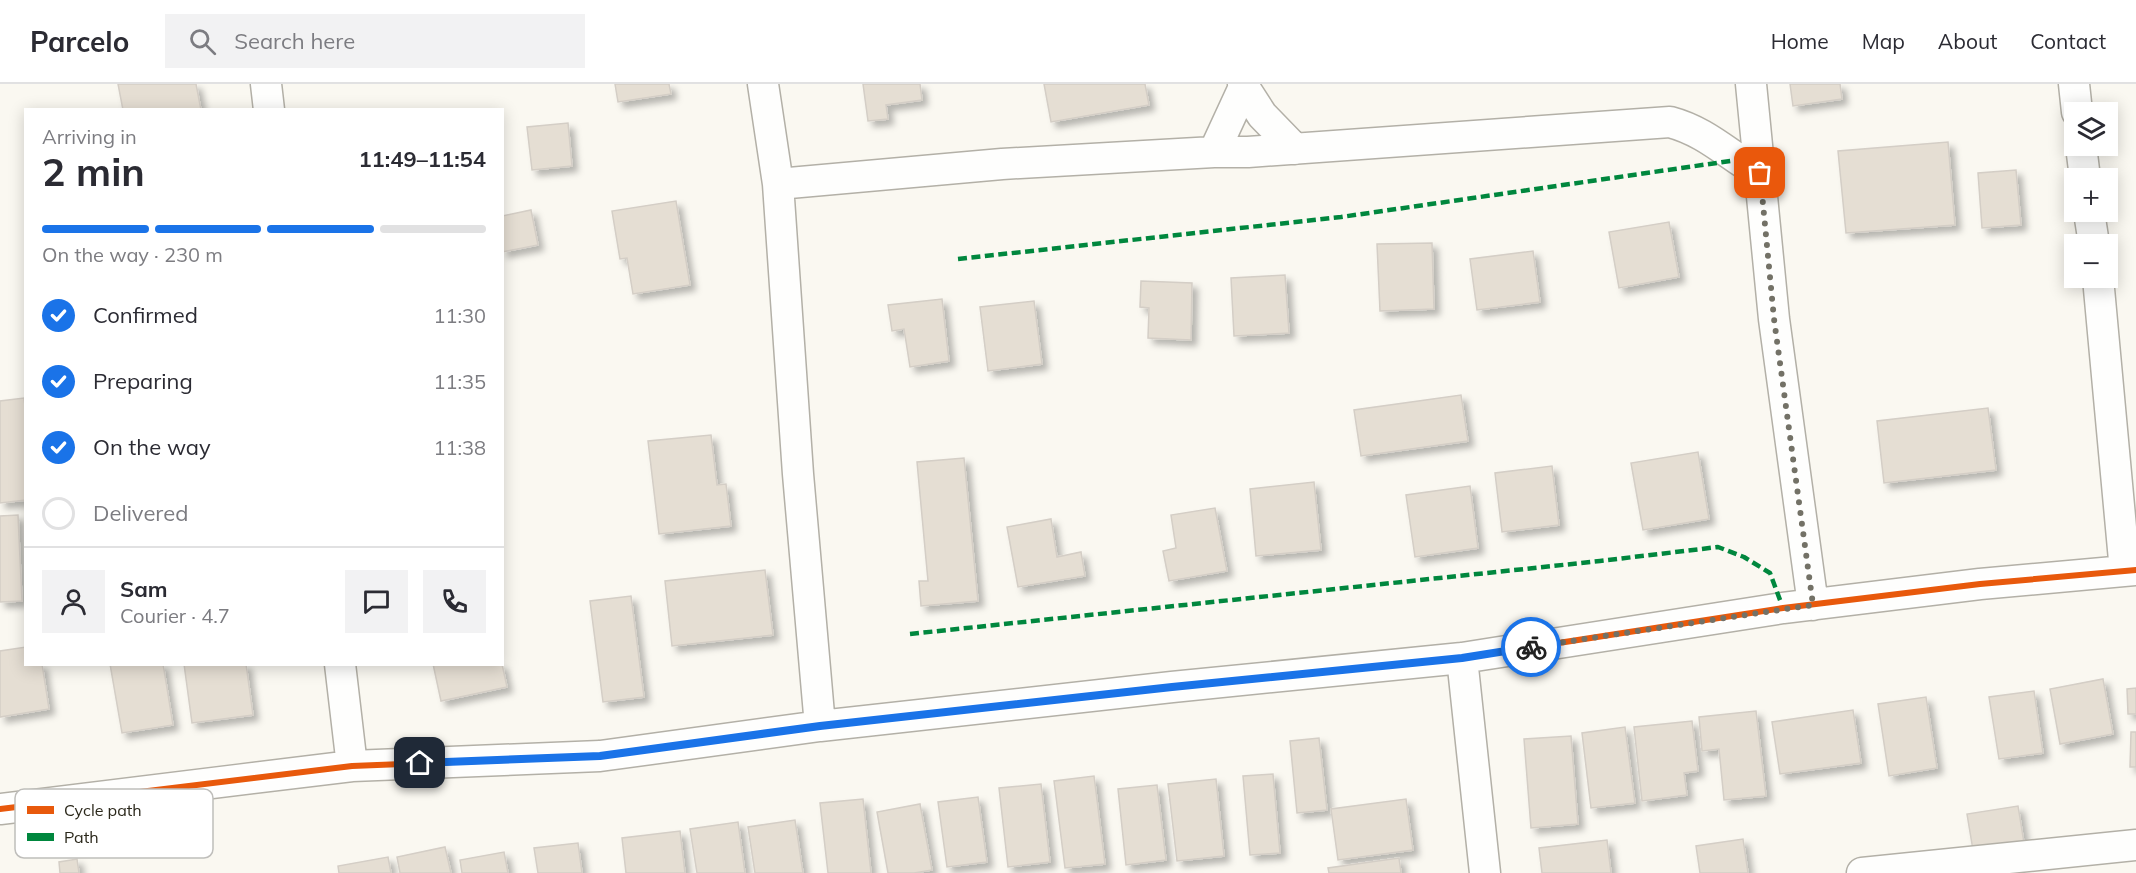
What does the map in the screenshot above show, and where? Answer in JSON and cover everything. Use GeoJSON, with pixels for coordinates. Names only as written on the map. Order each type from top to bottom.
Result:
{"type":"FeatureCollection","features":[{"type":"Feature","properties":{"kind":"street"},"geometry":{"type":"LineString","coordinates":[[266,84],[269,108]]}},
{"type":"Feature","properties":{"kind":"street"},"geometry":{"type":"LineString","coordinates":[[764,84],[778,184],[798,474],[820,726]]}},
{"type":"Feature","properties":{"kind":"street"},"geometry":{"type":"LineString","coordinates":[[1751,84],[1776,331],[1813,605]]}},
{"type":"Feature","properties":{"kind":"street"},"geometry":{"type":"LineString","coordinates":[[2074,84],[2076,102]]}},
{"type":"Feature","properties":{"kind":"street"},"geometry":{"type":"LineString","coordinates":[[1214,152],[1243,86]]}},
{"type":"Feature","properties":{"kind":"street"},"geometry":{"type":"LineString","coordinates":[[1243,86],[1262,115],[1295,149]]}},
{"type":"Feature","properties":{"kind":"street"},"geometry":{"type":"LineString","coordinates":[[778,184],[1002,164],[1295,149],[1670,122],[1689,127],[1707,137],[1737,160],[1760,173]]}},
{"type":"Feature","properties":{"kind":"street"},"geometry":{"type":"LineString","coordinates":[[164,789],[352,766],[600,756],[820,726],[1160,688],[1462,658],[1813,605],[1980,584],[2130,571],[2099,288]]}},
{"type":"Feature","properties":{"kind":"street"},"geometry":{"type":"LineString","coordinates":[[1462,658],[1485,873]]}},
{"type":"Feature","properties":{"kind":"street"},"geometry":{"type":"LineString","coordinates":[[340,666],[352,766]]}},
{"type":"Feature","properties":{"kind":"street"},"geometry":{"type":"LineString","coordinates":[[0,809],[15,807]]}},
{"type":"Feature","properties":{"kind":"street"},"geometry":{"type":"LineString","coordinates":[[1862,873],[2136,845]]}},
{"type":"Feature","properties":{"kind":"building"},"geometry":{"type":"Polygon","coordinates":[[[118,84],[196,84],[201,108],[123,108],[118,84]]]}},
{"type":"Feature","properties":{"kind":"building"},"geometry":{"type":"Polygon","coordinates":[[[615,84],[669,84],[671,94],[618,102],[615,84]]]}},
{"type":"Feature","properties":{"kind":"building"},"geometry":{"type":"Polygon","coordinates":[[[863,84],[920,84],[922,100],[886,105],[888,119],[868,121],[863,84]]]}},
{"type":"Feature","properties":{"kind":"building"},"geometry":{"type":"Polygon","coordinates":[[[1044,84],[1145,84],[1149,105],[1051,122],[1044,84]]]}},
{"type":"Feature","properties":{"kind":"building"},"geometry":{"type":"Polygon","coordinates":[[[1790,84],[1840,84],[1842,99],[1793,106],[1790,84]]]}},
{"type":"Feature","properties":{"kind":"building"},"geometry":{"type":"Polygon","coordinates":[[[568,123],[572,166],[532,170],[527,127],[568,123]]]}},
{"type":"Feature","properties":{"kind":"building"},"geometry":{"type":"Polygon","coordinates":[[[1948,142],[1955,225],[1846,233],[1838,151],[1948,142]]]}},
{"type":"Feature","properties":{"kind":"building"},"geometry":{"type":"Polygon","coordinates":[[[2016,170],[2021,225],[1982,228],[1978,173],[2016,170]]]}},
{"type":"Feature","properties":{"kind":"building"},"geometry":{"type":"Polygon","coordinates":[[[676,201],[690,285],[633,294],[627,258],[620,259],[612,211],[676,201]]]}},
{"type":"Feature","properties":{"kind":"building"},"geometry":{"type":"Polygon","coordinates":[[[531,210],[538,245],[504,252],[504,216],[531,210]]]}},
{"type":"Feature","properties":{"kind":"building"},"geometry":{"type":"Polygon","coordinates":[[[1669,222],[1679,277],[1619,288],[1609,232],[1669,222]]]}},
{"type":"Feature","properties":{"kind":"building"},"geometry":{"type":"Polygon","coordinates":[[[1432,243],[1434,309],[1380,311],[1377,244],[1432,243]]]}},
{"type":"Feature","properties":{"kind":"building"},"geometry":{"type":"Polygon","coordinates":[[[1533,251],[1540,302],[1477,310],[1470,259],[1533,251]]]}},
{"type":"Feature","properties":{"kind":"building"},"geometry":{"type":"Polygon","coordinates":[[[1285,275],[1289,333],[1234,336],[1231,278],[1285,275]]]}},
{"type":"Feature","properties":{"kind":"building"},"geometry":{"type":"Polygon","coordinates":[[[1141,281],[1192,283],[1191,340],[1148,338],[1149,308],[1140,307],[1141,281]]]}},
{"type":"Feature","properties":{"kind":"building"},"geometry":{"type":"Polygon","coordinates":[[[942,299],[949,361],[910,367],[904,329],[892,331],[888,305],[942,299]]]}},
{"type":"Feature","properties":{"kind":"building"},"geometry":{"type":"Polygon","coordinates":[[[1034,301],[1042,364],[988,371],[980,307],[1034,301]]]}},
{"type":"Feature","properties":{"kind":"building"},"geometry":{"type":"Polygon","coordinates":[[[1461,395],[1468,441],[1361,456],[1354,410],[1461,395]]]}},
{"type":"Feature","properties":{"kind":"building"},"geometry":{"type":"Polygon","coordinates":[[[24,398],[24,500],[0,503],[0,401],[24,398]]]}},
{"type":"Feature","properties":{"kind":"building"},"geometry":{"type":"Polygon","coordinates":[[[1988,408],[1996,470],[1884,483],[1877,421],[1988,408]]]}},
{"type":"Feature","properties":{"kind":"building"},"geometry":{"type":"Polygon","coordinates":[[[711,435],[717,485],[726,484],[731,526],[659,534],[648,441],[711,435]]]}},
{"type":"Feature","properties":{"kind":"building"},"geometry":{"type":"Polygon","coordinates":[[[1698,452],[1709,519],[1643,530],[1631,463],[1698,452]]]}},
{"type":"Feature","properties":{"kind":"building"},"geometry":{"type":"Polygon","coordinates":[[[964,458],[978,601],[921,606],[919,581],[928,581],[917,462],[964,458]]]}},
{"type":"Feature","properties":{"kind":"building"},"geometry":{"type":"Polygon","coordinates":[[[1552,466],[1559,525],[1502,532],[1495,473],[1552,466]]]}},
{"type":"Feature","properties":{"kind":"building"},"geometry":{"type":"Polygon","coordinates":[[[1314,482],[1321,550],[1256,556],[1250,489],[1314,482]]]}},
{"type":"Feature","properties":{"kind":"building"},"geometry":{"type":"Polygon","coordinates":[[[1470,486],[1478,548],[1415,557],[1406,495],[1470,486]]]}},
{"type":"Feature","properties":{"kind":"building"},"geometry":{"type":"Polygon","coordinates":[[[1215,508],[1227,571],[1169,581],[1163,551],[1176,548],[1171,515],[1215,508]]]}},
{"type":"Feature","properties":{"kind":"building"},"geometry":{"type":"Polygon","coordinates":[[[18,515],[22,601],[0,602],[0,516],[18,515]]]}},
{"type":"Feature","properties":{"kind":"building"},"geometry":{"type":"Polygon","coordinates":[[[1051,519],[1057,557],[1081,552],[1085,576],[1018,587],[1007,527],[1051,519]]]}},
{"type":"Feature","properties":{"kind":"building"},"geometry":{"type":"Polygon","coordinates":[[[765,570],[773,635],[672,646],[665,581],[765,570]]]}},
{"type":"Feature","properties":{"kind":"building"},"geometry":{"type":"Polygon","coordinates":[[[631,596],[644,697],[603,702],[590,601],[631,596]]]}},
{"type":"Feature","properties":{"kind":"building"},"geometry":{"type":"Polygon","coordinates":[[[24,647],[24,666],[42,666],[49,709],[0,717],[0,651],[24,647]]]}},
{"type":"Feature","properties":{"kind":"building"},"geometry":{"type":"Polygon","coordinates":[[[110,666],[163,666],[173,725],[122,733],[110,666]]]}},
{"type":"Feature","properties":{"kind":"building"},"geometry":{"type":"Polygon","coordinates":[[[184,666],[246,666],[253,715],[192,723],[184,666]]]}},
{"type":"Feature","properties":{"kind":"building"},"geometry":{"type":"Polygon","coordinates":[[[433,666],[502,666],[507,687],[441,701],[433,666]]]}},
{"type":"Feature","properties":{"kind":"building"},"geometry":{"type":"Polygon","coordinates":[[[2103,679],[2113,734],[2060,744],[2050,689],[2103,679]]]}},
{"type":"Feature","properties":{"kind":"building"},"geometry":{"type":"Polygon","coordinates":[[[2136,688],[2136,714],[2128,714],[2127,689],[2136,688]]]}},
{"type":"Feature","properties":{"kind":"building"},"geometry":{"type":"Polygon","coordinates":[[[2034,691],[2043,753],[1999,759],[1989,697],[2034,691]]]}},
{"type":"Feature","properties":{"kind":"building"},"geometry":{"type":"Polygon","coordinates":[[[1926,697],[1937,768],[1889,776],[1878,704],[1926,697]]]}},
{"type":"Feature","properties":{"kind":"building"},"geometry":{"type":"Polygon","coordinates":[[[1853,710],[1861,763],[1780,774],[1772,722],[1853,710]]]}},
{"type":"Feature","properties":{"kind":"building"},"geometry":{"type":"Polygon","coordinates":[[[1756,711],[1766,796],[1724,800],[1719,749],[1702,751],[1699,717],[1756,711]]]}},
{"type":"Feature","properties":{"kind":"building"},"geometry":{"type":"Polygon","coordinates":[[[1692,721],[1698,771],[1684,773],[1687,795],[1642,801],[1634,727],[1692,721]]]}},
{"type":"Feature","properties":{"kind":"building"},"geometry":{"type":"Polygon","coordinates":[[[1625,727],[1635,803],[1591,808],[1582,733],[1625,727]]]}},
{"type":"Feature","properties":{"kind":"building"},"geometry":{"type":"Polygon","coordinates":[[[2131,732],[2136,732],[2136,767],[2130,767],[2131,732]]]}},
{"type":"Feature","properties":{"kind":"building"},"geometry":{"type":"Polygon","coordinates":[[[1571,736],[1578,824],[1531,828],[1524,739],[1571,736]]]}},
{"type":"Feature","properties":{"kind":"building"},"geometry":{"type":"Polygon","coordinates":[[[1319,738],[1327,810],[1297,813],[1290,741],[1319,738]]]}},
{"type":"Feature","properties":{"kind":"building"},"geometry":{"type":"Polygon","coordinates":[[[1273,774],[1280,853],[1250,855],[1243,776],[1273,774]]]}},
{"type":"Feature","properties":{"kind":"building"},"geometry":{"type":"Polygon","coordinates":[[[1094,776],[1105,864],[1065,868],[1054,781],[1094,776]]]}},
{"type":"Feature","properties":{"kind":"building"},"geometry":{"type":"Polygon","coordinates":[[[1216,779],[1224,856],[1177,861],[1168,784],[1216,779]]]}},
{"type":"Feature","properties":{"kind":"building"},"geometry":{"type":"Polygon","coordinates":[[[1041,784],[1050,862],[1008,867],[999,788],[1041,784]]]}},
{"type":"Feature","properties":{"kind":"building"},"geometry":{"type":"Polygon","coordinates":[[[1157,785],[1166,860],[1126,865],[1118,789],[1157,785]]]}},
{"type":"Feature","properties":{"kind":"building"},"geometry":{"type":"Polygon","coordinates":[[[978,797],[987,862],[947,867],[938,802],[978,797]]]}},
{"type":"Feature","properties":{"kind":"building"},"geometry":{"type":"Polygon","coordinates":[[[863,799],[871,873],[828,873],[820,803],[863,799]]]}},
{"type":"Feature","properties":{"kind":"building"},"geometry":{"type":"Polygon","coordinates":[[[1406,799],[1413,850],[1338,860],[1331,809],[1406,799]]]}},
{"type":"Feature","properties":{"kind":"building"},"geometry":{"type":"Polygon","coordinates":[[[920,804],[932,870],[888,873],[877,812],[920,804]]]}},
{"type":"Feature","properties":{"kind":"building"},"geometry":{"type":"Polygon","coordinates":[[[2018,806],[2024,843],[1973,850],[1967,814],[2018,806]]]}},
{"type":"Feature","properties":{"kind":"building"},"geometry":{"type":"Polygon","coordinates":[[[795,820],[803,873],[755,873],[748,827],[795,820]]]}},
{"type":"Feature","properties":{"kind":"building"},"geometry":{"type":"Polygon","coordinates":[[[738,822],[745,873],[697,873],[690,829],[738,822]]]}},
{"type":"Feature","properties":{"kind":"building"},"geometry":{"type":"Polygon","coordinates":[[[680,831],[685,873],[626,873],[622,838],[680,831]]]}},
{"type":"Feature","properties":{"kind":"building"},"geometry":{"type":"Polygon","coordinates":[[[1743,839],[1748,873],[1700,873],[1696,846],[1743,839]]]}},
{"type":"Feature","properties":{"kind":"building"},"geometry":{"type":"Polygon","coordinates":[[[1607,840],[1611,873],[1542,873],[1539,848],[1607,840]]]}},
{"type":"Feature","properties":{"kind":"building"},"geometry":{"type":"Polygon","coordinates":[[[578,843],[582,873],[538,873],[534,848],[578,843]]]}},
{"type":"Feature","properties":{"kind":"building"},"geometry":{"type":"Polygon","coordinates":[[[445,847],[451,873],[400,873],[397,857],[445,847]]]}},
{"type":"Feature","properties":{"kind":"building"},"geometry":{"type":"Polygon","coordinates":[[[504,852],[508,873],[462,873],[460,860],[504,852]]]}},
{"type":"Feature","properties":{"kind":"building"},"geometry":{"type":"Polygon","coordinates":[[[388,857],[391,873],[339,873],[338,866],[388,857]]]}},
{"type":"Feature","properties":{"kind":"building"},"geometry":{"type":"Polygon","coordinates":[[[1399,858],[1401,873],[1329,873],[1328,868],[1399,858]]]}},
{"type":"Feature","properties":{"kind":"building"},"geometry":{"type":"Polygon","coordinates":[[[77,859],[79,873],[60,873],[59,862],[77,859]]]}},
{"type":"Feature","properties":{"kind":"marked path"},"geometry":{"type":"LineString","coordinates":[[958,259],[1341,217],[1737,160]]}},
{"type":"Feature","properties":{"kind":"marked path"},"geometry":{"type":"LineString","coordinates":[[910,634],[1718,547],[1744,557],[1770,573],[1783,608]]}},
{"type":"Feature","properties":{"kind":"cycle path"},"geometry":{"type":"LineString","coordinates":[[164,789],[352,766],[600,756],[820,726],[1462,658],[1783,608],[1980,584],[2136,570]]}},
{"type":"Feature","properties":{"kind":"cycle path"},"geometry":{"type":"LineString","coordinates":[[0,809],[15,807]]}},
{"type":"Feature","properties":{"kind":"way so far"},"geometry":{"type":"LineString","coordinates":[[1531,647],[1813,605],[1774,319],[1760,173]]}},
{"type":"Feature","properties":{"kind":"route"},"geometry":{"type":"LineString","coordinates":[[420,763],[600,756],[820,726],[1462,658],[1531,647]]}}]}
